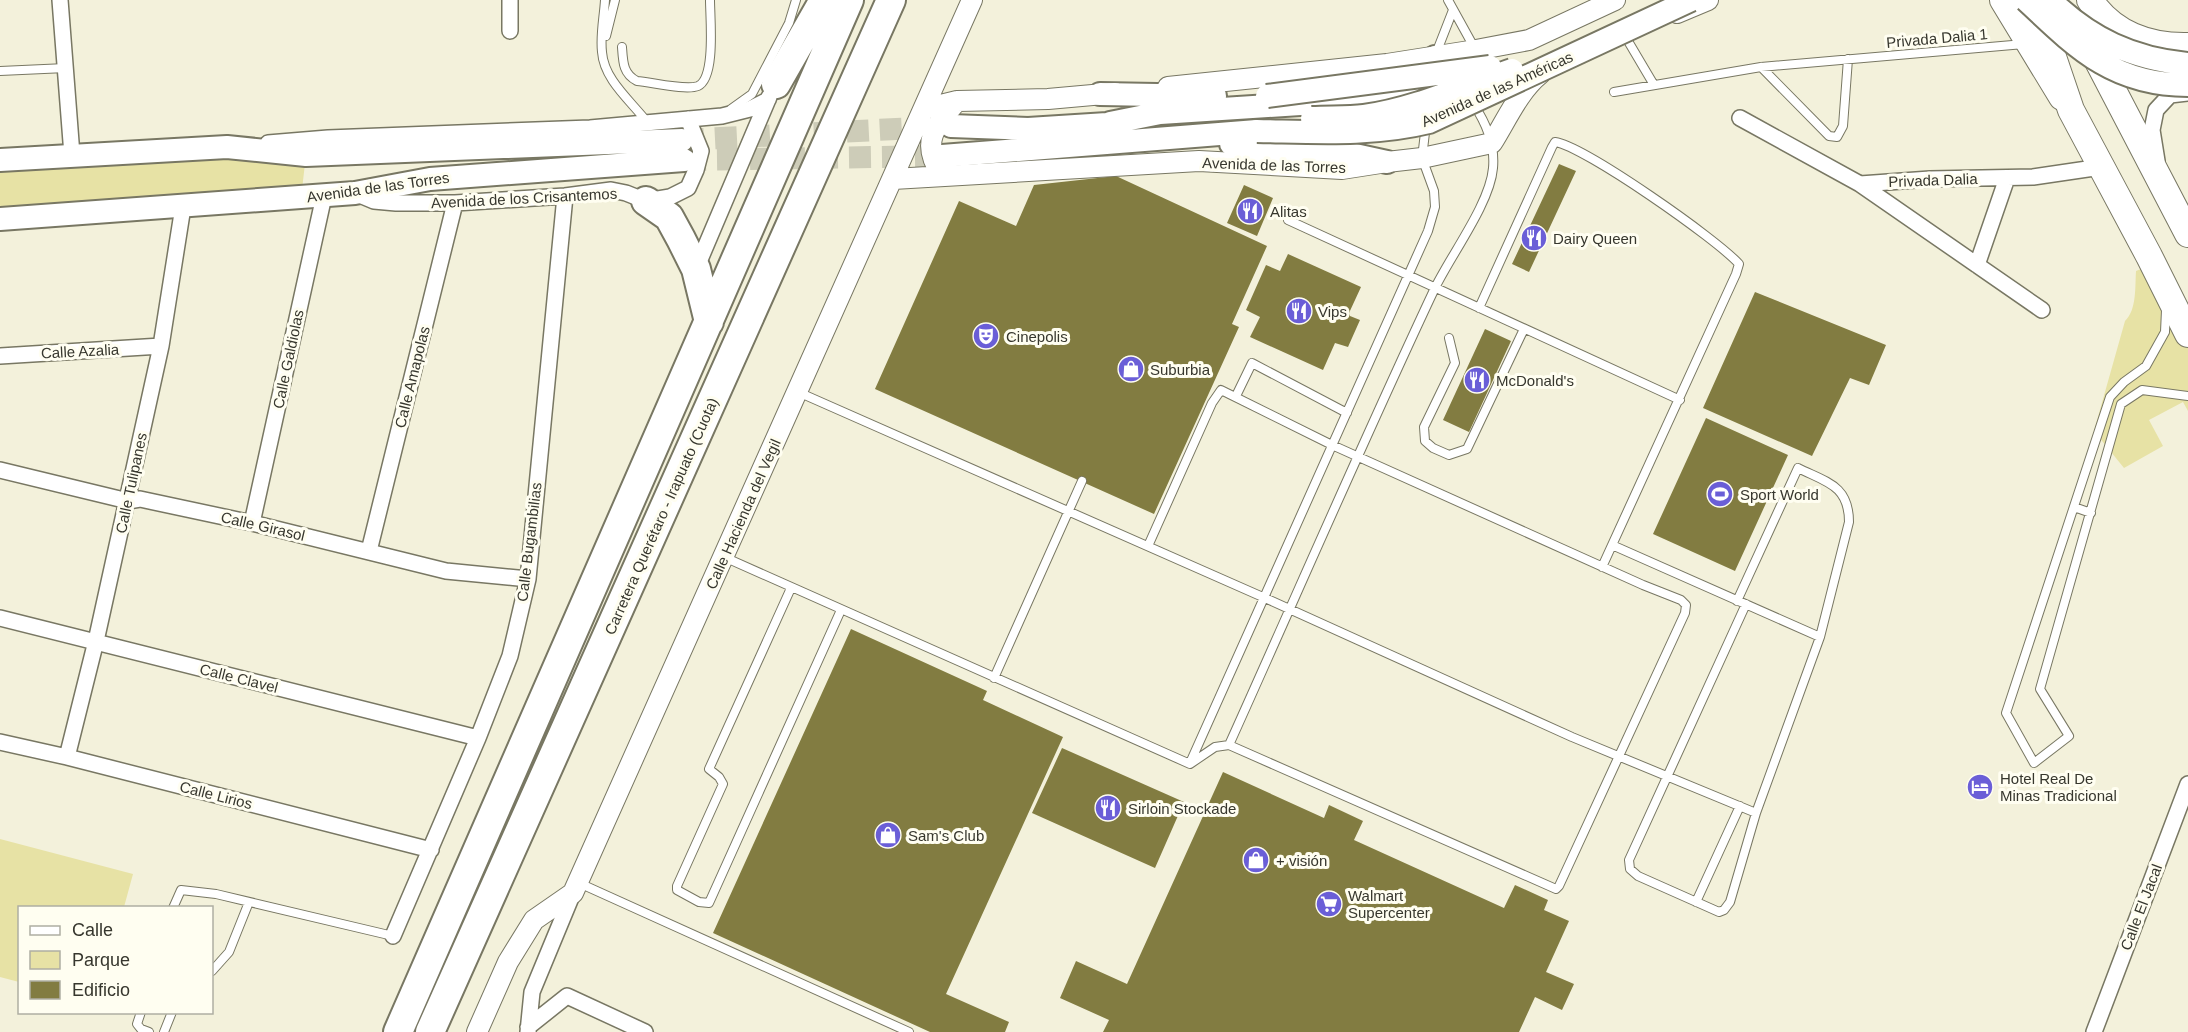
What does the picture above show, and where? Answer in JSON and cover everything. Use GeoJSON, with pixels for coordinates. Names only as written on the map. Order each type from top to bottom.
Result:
{"type":"FeatureCollection","features":[{"type":"Feature","properties":{"kind":"highway"},"geometry":{"type":"LineString","coordinates":[[772,92],[824,0]]}},
{"type":"Feature","properties":{"kind":"highway"},"geometry":{"type":"LineString","coordinates":[[398,1032],[849,0]]}},
{"type":"Feature","properties":{"kind":"highway","name":"Carretera Querétaro - Irapuato (Cuota)"},"geometry":{"type":"LineString","coordinates":[[430,1032],[889,8]]}},
{"type":"Feature","properties":{"kind":"highway"},"geometry":{"type":"LineString","coordinates":[[646,201],[669,218],[696,269],[709,322]]}},
{"type":"Feature","properties":{"kind":"highway"},"geometry":{"type":"LineString","coordinates":[[381,1032],[438,943]]}},
{"type":"Feature","properties":{"kind":"main road","name":"Avenida de las Américas"},"geometry":{"type":"LineString","coordinates":[[1256,126],[1363,116],[1388,111],[1543,66],[1666,0]]}},
{"type":"Feature","properties":{"kind":"main road","name":"Avenida de las Américas"},"geometry":{"type":"LineString","coordinates":[[1256,126],[1359,133],[1429,122],[1691,0]]}},
{"type":"Feature","properties":{"kind":"main road"},"geometry":{"type":"LineString","coordinates":[[2003,0],[2071,110],[2188,334]]}},
{"type":"Feature","properties":{"kind":"main road"},"geometry":{"type":"LineString","coordinates":[[2026,0],[2052,54],[2071,110]]}},
{"type":"Feature","properties":{"kind":"main road"},"geometry":{"type":"LineString","coordinates":[[2026,0],[2068,39],[2105,66],[2140,80],[2188,85]]}},
{"type":"Feature","properties":{"kind":"main road"},"geometry":{"type":"LineString","coordinates":[[2050,0],[2098,38],[2118,49],[2165,62],[2188,64]]}},
{"type":"Feature","properties":{"kind":"main road"},"geometry":{"type":"LineString","coordinates":[[2065,0],[2182,219]]}},
{"type":"Feature","properties":{"kind":"main road"},"geometry":{"type":"LineString","coordinates":[[2090,0],[2099,14],[2133,37],[2154,43],[2188,46]]}},
{"type":"Feature","properties":{"kind":"main road"},"geometry":{"type":"LineString","coordinates":[[1110,123],[1160,112],[1378,99],[1416,84],[1435,57]]}},
{"type":"Feature","properties":{"kind":"main road"},"geometry":{"type":"LineString","coordinates":[[1100,94],[1267,96],[1543,66]]}},
{"type":"Feature","properties":{"kind":"main road"},"geometry":{"type":"LineString","coordinates":[[951,126],[1028,129],[1110,123],[1256,126]]}},
{"type":"Feature","properties":{"kind":"main road","name":"Avenida de las Torres"},"geometry":{"type":"LineString","coordinates":[[942,165],[1256,126]]}},
{"type":"Feature","properties":{"kind":"main road"},"geometry":{"type":"LineString","coordinates":[[1152,139],[1332,150],[1387,162]]}},
{"type":"Feature","properties":{"kind":"main road","name":"Avenida de las Torres"},"geometry":{"type":"LineString","coordinates":[[0,160],[227,147],[306,155],[685,140]]}},
{"type":"Feature","properties":{"kind":"main road","name":"Avenida de las Torres"},"geometry":{"type":"LineString","coordinates":[[0,219],[355,194],[430,179],[685,140]]}},
{"type":"Feature","properties":{"kind":"street"},"geometry":{"type":"LineString","coordinates":[[60,0],[72,155]]}},
{"type":"Feature","properties":{"kind":"street"},"geometry":{"type":"LineString","coordinates":[[510,0],[510,31]]}},
{"type":"Feature","properties":{"kind":"street"},"geometry":{"type":"LineString","coordinates":[[696,269],[772,92],[816,0]]}},
{"type":"Feature","properties":{"kind":"street","name":"Calle Hacienda del Vegil"},"geometry":{"type":"LineString","coordinates":[[528,1029],[532,992],[576,888],[972,0]]}},
{"type":"Feature","properties":{"kind":"street"},"geometry":{"type":"LineString","coordinates":[[1476,50],[1503,64],[1543,66],[1625,36],[1708,0]]}},
{"type":"Feature","properties":{"kind":"street"},"geometry":{"type":"LineString","coordinates":[[924,109],[957,101],[1048,99],[1435,57],[1529,40],[1610,1]]}},
{"type":"Feature","properties":{"kind":"street"},"geometry":{"type":"LineString","coordinates":[[1492,143],[1522,92],[1543,66]]}},
{"type":"Feature","properties":{"kind":"street","name":"Avenida de las Torres"},"geometry":{"type":"LineString","coordinates":[[227,147],[328,138],[590,128],[647,122],[685,140],[722,116],[750,109],[772,92]]}},
{"type":"Feature","properties":{"kind":"street"},"geometry":{"type":"LineString","coordinates":[[2159,179],[2152,130],[2156,110],[2170,95],[2188,93]]}},
{"type":"Feature","properties":{"kind":"street"},"geometry":{"type":"LineString","coordinates":[[942,165],[934,163],[930,151],[934,132],[940,120],[957,101]]}},
{"type":"Feature","properties":{"kind":"street","name":"Privada Dalia"},"geometry":{"type":"LineString","coordinates":[[1740,118],[1860,184],[2042,310]]}},
{"type":"Feature","properties":{"kind":"street"},"geometry":{"type":"LineString","coordinates":[[646,201],[670,197],[688,188],[701,151],[685,140]]}},
{"type":"Feature","properties":{"kind":"street","name":"Avenida de las Torres"},"geometry":{"type":"LineString","coordinates":[[893,179],[942,165],[1199,162],[1342,169],[1422,158],[1492,143]]}},
{"type":"Feature","properties":{"kind":"street","name":"Privada Dalia"},"geometry":{"type":"LineString","coordinates":[[1860,184],[1930,179],[2034,177],[2101,167]]}},
{"type":"Feature","properties":{"kind":"street"},"geometry":{"type":"LineString","coordinates":[[1977,265],[2007,178]]}},
{"type":"Feature","properties":{"kind":"street","name":"Avenida de los Crisantemos"},"geometry":{"type":"LineString","coordinates":[[355,194],[374,201],[396,203],[455,203],[566,196],[611,190],[646,201]]}},
{"type":"Feature","properties":{"kind":"street","name":"Calle Galdiolas"},"geometry":{"type":"LineString","coordinates":[[252,523],[324,195]]}},
{"type":"Feature","properties":{"kind":"street","name":"Calle Bugambilias"},"geometry":{"type":"LineString","coordinates":[[393,936],[478,738],[510,656],[528,579],[566,196]]}},
{"type":"Feature","properties":{"kind":"street","name":"Calle Amapolas"},"geometry":{"type":"LineString","coordinates":[[369,551],[455,203]]}},
{"type":"Feature","properties":{"kind":"street","name":"Calle Tulipanes"},"geometry":{"type":"LineString","coordinates":[[67,757],[96,641],[161,346],[183,207]]}},
{"type":"Feature","properties":{"kind":"street","name":"Calle Azalia"},"geometry":{"type":"LineString","coordinates":[[0,356],[161,346]]}},
{"type":"Feature","properties":{"kind":"street","name":"Calle Girasol"},"geometry":{"type":"LineString","coordinates":[[0,470],[128,501],[140,499],[252,523],[447,571],[528,579]]}},
{"type":"Feature","properties":{"kind":"street","name":"Calle Clavel"},"geometry":{"type":"LineString","coordinates":[[0,618],[478,738]]}},
{"type":"Feature","properties":{"kind":"street","name":"Calle Lirios"},"geometry":{"type":"LineString","coordinates":[[0,741],[431,850]]}},
{"type":"Feature","properties":{"kind":"street","name":"Calle El Jacal"},"geometry":{"type":"LineString","coordinates":[[2094,1032],[2188,784]]}},
{"type":"Feature","properties":{"kind":"street"},"geometry":{"type":"LineString","coordinates":[[477,1032],[508,962],[534,920],[576,888]]}},
{"type":"Feature","properties":{"kind":"street"},"geometry":{"type":"LineString","coordinates":[[528,1029],[567,996],[645,1032]]}},
{"type":"Feature","properties":{"kind":"lane"},"geometry":{"type":"LineString","coordinates":[[605,0],[602,52],[607,72],[619,90],[630,99],[647,122]]}},
{"type":"Feature","properties":{"kind":"lane"},"geometry":{"type":"LineString","coordinates":[[602,52],[615,0]]}},
{"type":"Feature","properties":{"kind":"lane"},"geometry":{"type":"LineString","coordinates":[[622,47],[624,67],[629,77],[637,81],[698,86],[706,80],[710,66],[710,0]]}},
{"type":"Feature","properties":{"kind":"lane"},"geometry":{"type":"LineString","coordinates":[[722,116],[752,94],[789,23],[796,0]]}},
{"type":"Feature","properties":{"kind":"lane"},"geometry":{"type":"LineString","coordinates":[[1448,0],[1476,50]]}},
{"type":"Feature","properties":{"kind":"lane"},"geometry":{"type":"LineString","coordinates":[[1432,80],[1435,57],[1454,10]]}},
{"type":"Feature","properties":{"kind":"lane"},"geometry":{"type":"LineString","coordinates":[[1625,36],[1654,85]]}},
{"type":"Feature","properties":{"kind":"lane","name":"Privada Dalia 1"},"geometry":{"type":"LineString","coordinates":[[1614,92],[1761,67],[2029,44]]}},
{"type":"Feature","properties":{"kind":"lane"},"geometry":{"type":"LineString","coordinates":[[1229,745],[1435,288],[1485,198],[1493,169],[1492,143],[1481,115],[1462,86],[1435,57]]}},
{"type":"Feature","properties":{"kind":"lane"},"geometry":{"type":"LineString","coordinates":[[1761,67],[1829,136],[1837,137],[1843,126],[1848,59]]}},
{"type":"Feature","properties":{"kind":"lane"},"geometry":{"type":"LineString","coordinates":[[0,71],[66,68]]}},
{"type":"Feature","properties":{"kind":"lane"},"geometry":{"type":"LineString","coordinates":[[1190,764],[1428,231],[1435,207],[1434,191],[1422,158],[1431,91]]}},
{"type":"Feature","properties":{"kind":"lane"},"geometry":{"type":"LineString","coordinates":[[1479,308],[1555,142],[1591,159],[1633,185],[1701,232],[1739,264],[1680,400],[1602,567]]}},
{"type":"Feature","properties":{"kind":"lane"},"geometry":{"type":"LineString","coordinates":[[1288,220],[1680,400]]}},
{"type":"Feature","properties":{"kind":"lane"},"geometry":{"type":"LineString","coordinates":[[2168,294],[2165,332],[2146,366],[2124,382],[2110,397],[2006,714],[2034,763],[2069,736],[2040,689],[2121,404],[2142,390],[2188,396]]}},
{"type":"Feature","properties":{"kind":"lane"},"geometry":{"type":"LineString","coordinates":[[1449,338],[1455,363],[1424,427],[1425,441],[1433,448],[1449,455],[1467,449],[1524,329]]}},
{"type":"Feature","properties":{"kind":"lane"},"geometry":{"type":"LineString","coordinates":[[1236,396],[1252,363],[1347,413]]}},
{"type":"Feature","properties":{"kind":"lane"},"geometry":{"type":"LineString","coordinates":[[1148,546],[1212,403],[1221,390],[1332,445],[1602,567],[1682,600],[1686,605],[1686,610],[1558,888],[1551,888],[1229,745],[1215,747],[1190,764]]}},
{"type":"Feature","properties":{"kind":"lane"},"geometry":{"type":"LineString","coordinates":[[798,392],[1265,597],[1572,737],[1756,813]]}},
{"type":"Feature","properties":{"kind":"lane"},"geometry":{"type":"LineString","coordinates":[[1737,600],[1798,468],[1830,481],[1845,497],[1849,508],[1849,522],[1820,637],[1756,813],[1730,902],[1724,910],[1719,912],[1638,876],[1630,869],[1629,860],[1746,604]]}},
{"type":"Feature","properties":{"kind":"lane"},"geometry":{"type":"LineString","coordinates":[[994,678],[1082,482]]}},
{"type":"Feature","properties":{"kind":"lane"},"geometry":{"type":"LineString","coordinates":[[2074,507],[2091,513]]}},
{"type":"Feature","properties":{"kind":"lane"},"geometry":{"type":"LineString","coordinates":[[1612,544],[1820,637]]}},
{"type":"Feature","properties":{"kind":"lane"},"geometry":{"type":"LineString","coordinates":[[723,556],[1190,764]]}},
{"type":"Feature","properties":{"kind":"lane"},"geometry":{"type":"LineString","coordinates":[[791,588],[709,769],[719,777],[723,784],[677,886],[677,890],[699,902],[709,903],[841,610]]}},
{"type":"Feature","properties":{"kind":"lane"},"geometry":{"type":"LineString","coordinates":[[1696,902],[1740,806]]}},
{"type":"Feature","properties":{"kind":"lane"},"geometry":{"type":"LineString","coordinates":[[576,888],[909,1032]]}},
{"type":"Feature","properties":{"kind":"lane"},"geometry":{"type":"LineString","coordinates":[[174,906],[181,890],[186,889],[393,936]]}},
{"type":"Feature","properties":{"kind":"lane"},"geometry":{"type":"LineString","coordinates":[[213,970],[229,952],[249,902]]}},
{"type":"Feature","properties":{"kind":"lane"},"geometry":{"type":"LineString","coordinates":[[140,1014],[137,1024],[148,1032]]}},
{"type":"Feature","properties":{"kind":"lane"},"geometry":{"type":"LineString","coordinates":[[164,1032],[171,1014]]}},
{"type":"Feature","properties":{"kind":"green space"},"geometry":{"type":"Polygon","coordinates":[[[306,155],[301,198],[0,219],[0,160],[306,155]]]}},
{"type":"Feature","properties":{"kind":"green space"},"geometry":{"type":"Polygon","coordinates":[[[2153,264],[2188,336],[2188,411],[2183,402],[2149,420],[2163,446],[2124,468],[2094,431],[2125,321],[2132,311],[2136,271],[2153,264]]]}},
{"type":"Feature","properties":{"kind":"green space"},"geometry":{"type":"Polygon","coordinates":[[[0,839],[133,874],[124,906],[18,906],[18,982],[0,977],[0,839]]]}},
{"type":"Feature","properties":{"kind":"building","name":"Dairy Queen"},"geometry":{"type":"Polygon","coordinates":[[[1559,164],[1576,171],[1529,272],[1512,264],[1559,164]]]}},
{"type":"Feature","properties":{"kind":"building"},"geometry":{"type":"Polygon","coordinates":[[[1116,176],[1267,246],[1232,324],[1239,327],[1154,514],[875,389],[959,201],[1016,226],[1034,185],[1116,176]]]}},
{"type":"Feature","properties":{"kind":"building","name":"Alitas"},"geometry":{"type":"Polygon","coordinates":[[[1244,185],[1273,198],[1257,236],[1227,223],[1244,185]]]}},
{"type":"Feature","properties":{"kind":"building","name":"Vips"},"geometry":{"type":"Polygon","coordinates":[[[1288,254],[1361,287],[1349,313],[1350,316],[1360,320],[1348,347],[1335,343],[1323,370],[1250,337],[1260,317],[1246,310],[1266,265],[1280,271],[1288,254]]]}},
{"type":"Feature","properties":{"kind":"building"},"geometry":{"type":"Polygon","coordinates":[[[1755,292],[1886,345],[1869,385],[1850,378],[1812,456],[1703,408],[1755,292]]]}},
{"type":"Feature","properties":{"kind":"building","name":"McDonald's"},"geometry":{"type":"Polygon","coordinates":[[[1485,329],[1511,341],[1469,432],[1443,420],[1485,329]]]}},
{"type":"Feature","properties":{"kind":"building","name":"Sport World"},"geometry":{"type":"Polygon","coordinates":[[[1706,418],[1788,455],[1735,571],[1653,534],[1706,418]]]}},
{"type":"Feature","properties":{"kind":"building","name":"Sam's Club"},"geometry":{"type":"Polygon","coordinates":[[[851,629],[987,691],[983,700],[1063,737],[946,994],[1009,1022],[1005,1032],[930,1032],[713,933],[851,629]]]}},
{"type":"Feature","properties":{"kind":"building","name":"Sirloin Stockade"},"geometry":{"type":"Polygon","coordinates":[[[1062,748],[1184,802],[1155,868],[1032,813],[1062,748]]]}},
{"type":"Feature","properties":{"kind":"building","name":"Walmart Supercenter"},"geometry":{"type":"Polygon","coordinates":[[[1223,772],[1324,818],[1329,805],[1363,821],[1354,840],[1504,908],[1515,885],[1548,900],[1544,910],[1569,921],[1546,972],[1574,984],[1562,1010],[1535,997],[1519,1032],[1103,1032],[1109,1020],[1060,998],[1076,961],[1127,984],[1223,772]]]}},
{"type":"Feature","properties":{"kind":"tunnel"},"geometry":{"type":"LineString","coordinates":[[682,140],[935,127]]}},
{"type":"Feature","properties":{"kind":"tunnel"},"geometry":{"type":"LineString","coordinates":[[684,160],[942,156]]}},
{"type":"Feature","properties":{"kind":"place","name":"Alitas"},"geometry":{"type":"Point","coordinates":[1250,211]}},
{"type":"Feature","properties":{"kind":"place","name":"Dairy Queen"},"geometry":{"type":"Point","coordinates":[1534,238]}},
{"type":"Feature","properties":{"kind":"place","name":"Vips"},"geometry":{"type":"Point","coordinates":[1299,311]}},
{"type":"Feature","properties":{"kind":"place","name":"Cinepolis"},"geometry":{"type":"Point","coordinates":[986,336]}},
{"type":"Feature","properties":{"kind":"place","name":"Suburbia"},"geometry":{"type":"Point","coordinates":[1131,369]}},
{"type":"Feature","properties":{"kind":"place","name":"McDonald's"},"geometry":{"type":"Point","coordinates":[1477,380]}},
{"type":"Feature","properties":{"kind":"place","name":"Sport World"},"geometry":{"type":"Point","coordinates":[1720,494]}},
{"type":"Feature","properties":{"kind":"place","name":"Hotel Real De Minas Tradicional"},"geometry":{"type":"Point","coordinates":[1980,787]}},
{"type":"Feature","properties":{"kind":"place","name":"Sirloin Stockade"},"geometry":{"type":"Point","coordinates":[1108,808]}},
{"type":"Feature","properties":{"kind":"place","name":"Sam's Club"},"geometry":{"type":"Point","coordinates":[888,835]}},
{"type":"Feature","properties":{"kind":"place","name":"+ visión"},"geometry":{"type":"Point","coordinates":[1256,860]}},
{"type":"Feature","properties":{"kind":"place","name":"Walmart Supercenter"},"geometry":{"type":"Point","coordinates":[1329,904]}}]}
